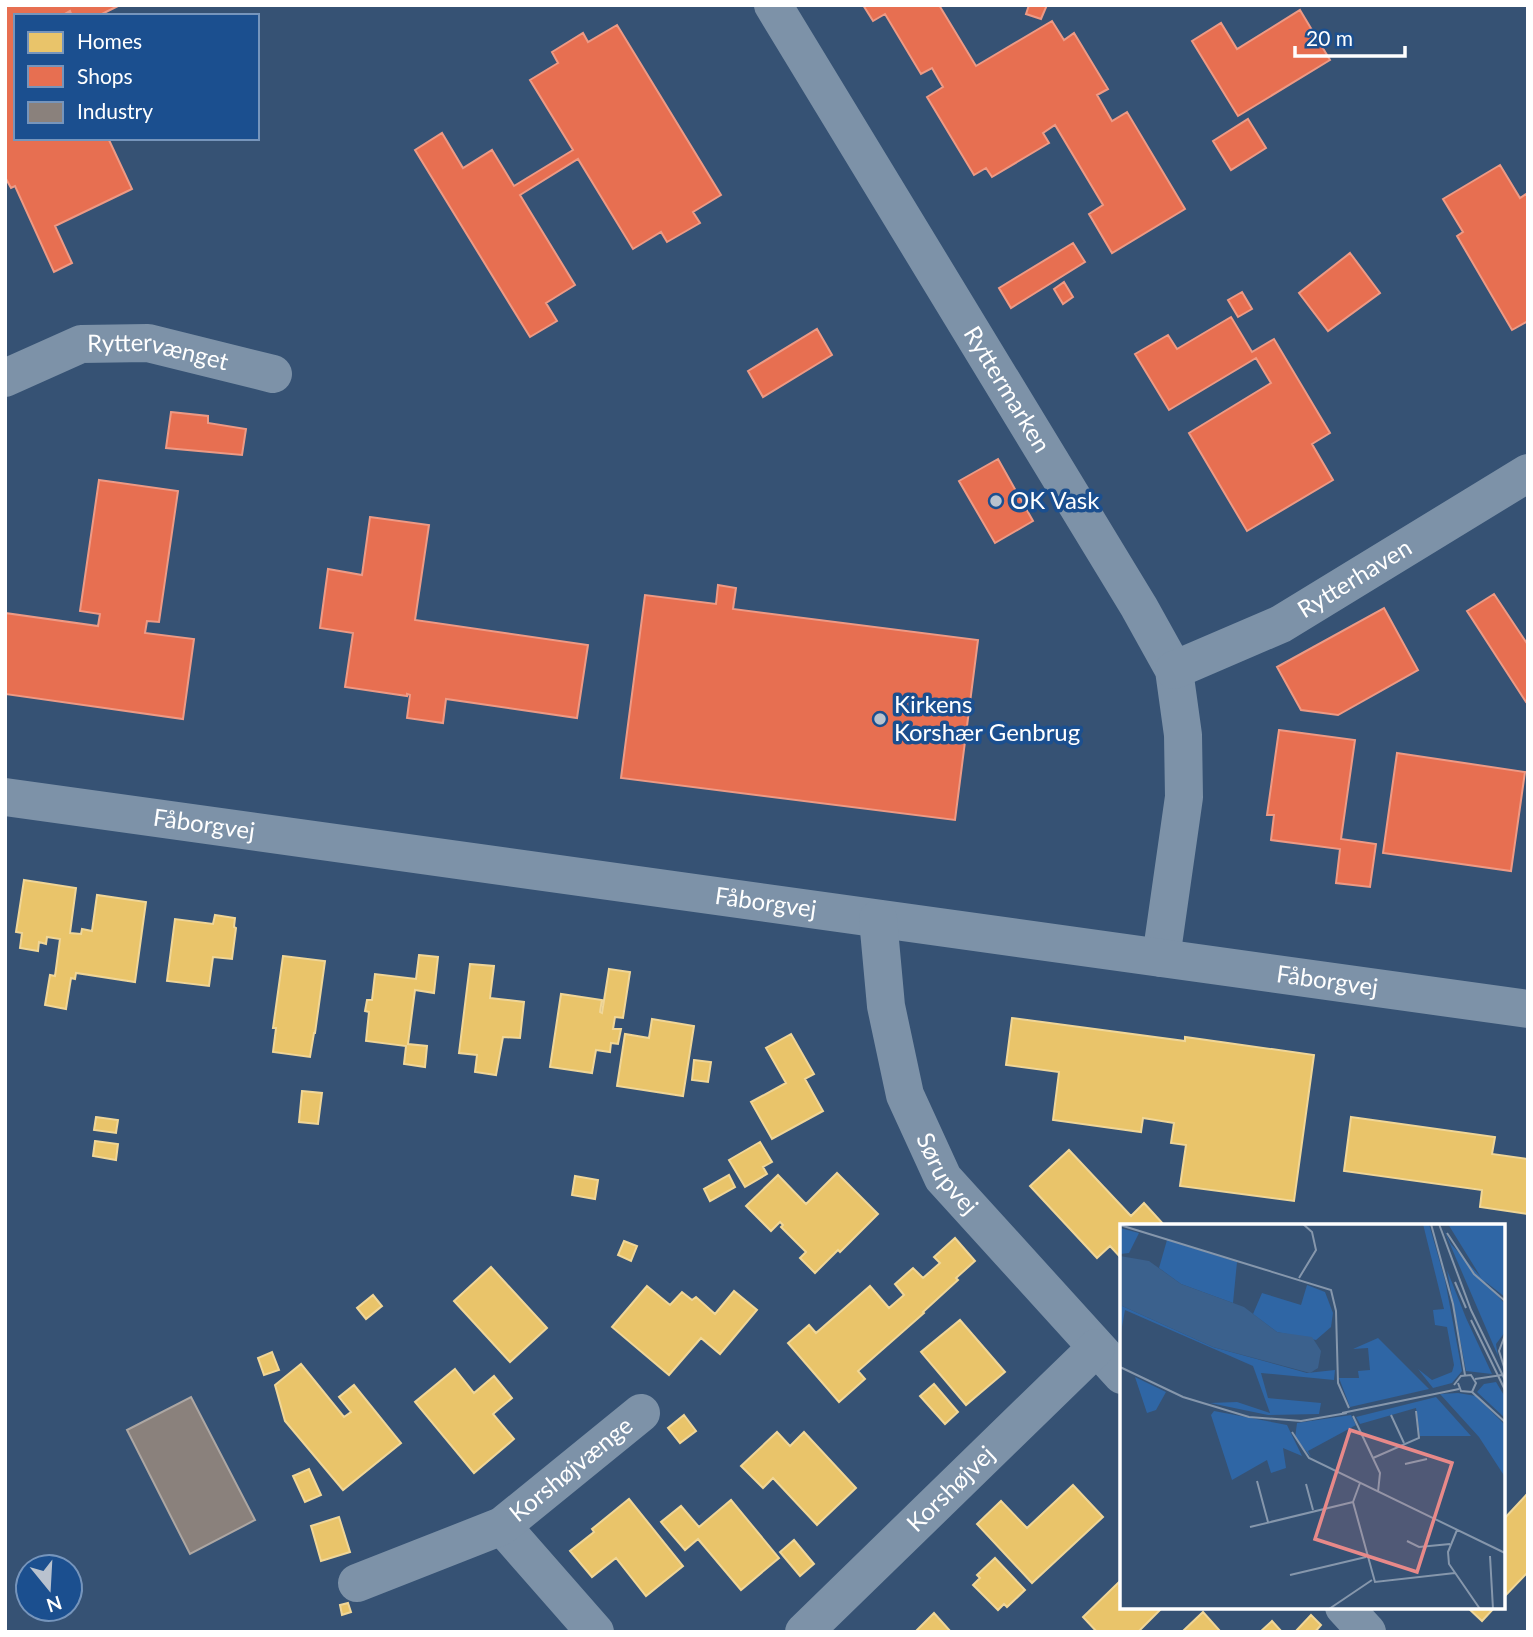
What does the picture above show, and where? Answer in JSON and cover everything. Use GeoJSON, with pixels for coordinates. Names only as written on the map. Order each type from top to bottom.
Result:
{"type":"FeatureCollection","features":[{"type":"Feature","properties":{"kind":"street","name":"Ryttermarken"},"geometry":{"type":"LineString","coordinates":[[773,5],[1132,596],[1174,670],[1183,735],[1184,797],[1161,958]]}},
{"type":"Feature","properties":{"kind":"street","name":"Ryttervænget"},"geometry":{"type":"LineString","coordinates":[[5,378],[81,344],[148,343],[273,374]]}},
{"type":"Feature","properties":{"kind":"street","name":"Rytterhaven"},"geometry":{"type":"LineString","coordinates":[[1174,670],[1282,624],[1528,472]]}},
{"type":"Feature","properties":{"kind":"street","name":"Fåborgvej"},"geometry":{"type":"LineString","coordinates":[[5,797],[1528,1009]]}},
{"type":"Feature","properties":{"kind":"street","name":"Sørupvej"},"geometry":{"type":"LineString","coordinates":[[878,919],[886,1006],[905,1095],[943,1178],[1109,1361]]}},
{"type":"Feature","properties":{"kind":"street","name":"Korshøjvej"},"geometry":{"type":"LineString","coordinates":[[804,1632],[1109,1361]]}},
{"type":"Feature","properties":{"kind":"street","name":"Korshøjvænge"},"geometry":{"type":"LineString","coordinates":[[357,1583],[502,1526],[641,1413]]}},
{"type":"Feature","properties":{"kind":"street","name":"Korshøjvænge"},"geometry":{"type":"LineString","coordinates":[[502,1526],[595,1632]]}},
{"type":"Feature","properties":{"kind":"street"},"geometry":{"type":"LineString","coordinates":[[1346,1609],[1367,1632]]}},
{"type":"Feature","properties":{"kind":"building: Homes"},"geometry":{"type":"Polygon","coordinates":[[[24,880],[76,888],[70,933],[81,934],[82,929],[92,931],[97,895],[146,902],[135,982],[76,973],[75,979],[71,978],[66,1009],[45,1005],[50,975],[55,976],[60,939],[47,937],[46,944],[39,942],[38,951],[20,948],[22,933],[16,932],[24,880]]]}},
{"type":"Feature","properties":{"kind":"building: Homes"},"geometry":{"type":"Polygon","coordinates":[[[215,915],[235,918],[232,959],[213,957],[209,986],[167,981],[175,919],[213,924],[215,915]]]}},
{"type":"Feature","properties":{"kind":"building: Homes"},"geometry":{"type":"Polygon","coordinates":[[[419,955],[438,957],[434,993],[415,990],[408,1044],[427,1046],[425,1067],[404,1064],[406,1046],[366,1041],[369,1012],[365,1011],[367,1000],[372,1000],[375,974],[416,979],[419,955]]]}},
{"type":"Feature","properties":{"kind":"building: Homes"},"geometry":{"type":"Polygon","coordinates":[[[283,956],[325,961],[310,1057],[273,1052],[276,1028],[273,1028],[283,956]]]}},
{"type":"Feature","properties":{"kind":"building: Homes"},"geometry":{"type":"Polygon","coordinates":[[[470,964],[494,966],[490,998],[524,1002],[520,1038],[503,1037],[496,1075],[475,1072],[477,1055],[459,1053],[470,964]]]}},
{"type":"Feature","properties":{"kind":"building: Homes"},"geometry":{"type":"Polygon","coordinates":[[[609,969],[630,972],[623,1018],[615,1017],[613,1029],[621,1029],[618,1044],[611,1043],[610,1052],[596,1050],[592,1073],[550,1067],[561,994],[602,1000],[602,1013],[609,969]]]}},
{"type":"Feature","properties":{"kind":"building: Homes"},"geometry":{"type":"Polygon","coordinates":[[[1012,1018],[1185,1041],[1185,1037],[1314,1055],[1294,1201],[1180,1186],[1186,1145],[1171,1143],[1174,1123],[1143,1118],[1141,1132],[1053,1120],[1059,1072],[1006,1065],[1012,1018]]]}},
{"type":"Feature","properties":{"kind":"building: Homes"},"geometry":{"type":"Polygon","coordinates":[[[652,1019],[694,1026],[683,1096],[617,1086],[625,1034],[649,1038],[652,1019]]]}},
{"type":"Feature","properties":{"kind":"building: Homes"},"geometry":{"type":"Polygon","coordinates":[[[791,1034],[814,1074],[805,1079],[823,1111],[772,1139],[751,1102],[786,1083],[766,1048],[791,1034]]]}},
{"type":"Feature","properties":{"kind":"building: Homes"},"geometry":{"type":"Polygon","coordinates":[[[694,1060],[711,1062],[708,1082],[692,1080],[694,1060]]]}},
{"type":"Feature","properties":{"kind":"building: Homes"},"geometry":{"type":"Polygon","coordinates":[[[302,1091],[322,1093],[318,1124],[299,1122],[302,1091]]]}},
{"type":"Feature","properties":{"kind":"building: Homes"},"geometry":{"type":"Polygon","coordinates":[[[96,1117],[118,1120],[116,1133],[94,1130],[96,1117]]]}},
{"type":"Feature","properties":{"kind":"building: Homes"},"geometry":{"type":"Polygon","coordinates":[[[1351,1117],[1495,1137],[1492,1154],[1528,1159],[1528,1214],[1480,1207],[1482,1190],[1344,1171],[1351,1117]]]}},
{"type":"Feature","properties":{"kind":"building: Homes"},"geometry":{"type":"Polygon","coordinates":[[[95,1141],[118,1144],[116,1160],[93,1156],[95,1141]]]}},
{"type":"Feature","properties":{"kind":"building: Homes"},"geometry":{"type":"Polygon","coordinates":[[[760,1142],[772,1162],[763,1167],[767,1174],[745,1187],[729,1160],[760,1142]]]}},
{"type":"Feature","properties":{"kind":"building: Homes"},"geometry":{"type":"Polygon","coordinates":[[[1069,1150],[1131,1216],[1144,1203],[1163,1224],[1120,1224],[1120,1257],[1110,1246],[1097,1258],[1030,1186],[1069,1150]]]}},
{"type":"Feature","properties":{"kind":"building: Homes"},"geometry":{"type":"Polygon","coordinates":[[[837,1173],[878,1214],[815,1273],[800,1258],[806,1252],[781,1227],[783,1225],[780,1222],[771,1231],[746,1206],[778,1175],[806,1204],[837,1173]]]}},
{"type":"Feature","properties":{"kind":"building: Homes"},"geometry":{"type":"Polygon","coordinates":[[[729,1175],[735,1187],[710,1201],[704,1189],[729,1175]]]}},
{"type":"Feature","properties":{"kind":"building: Homes"},"geometry":{"type":"Polygon","coordinates":[[[575,1176],[598,1180],[595,1199],[572,1195],[575,1176]]]}},
{"type":"Feature","properties":{"kind":"building: Homes"},"geometry":{"type":"Polygon","coordinates":[[[955,1238],[975,1261],[924,1313],[858,1371],[865,1379],[839,1402],[788,1343],[809,1325],[816,1333],[870,1286],[889,1308],[904,1295],[895,1284],[913,1268],[923,1278],[940,1263],[934,1257],[955,1238]]]}},
{"type":"Feature","properties":{"kind":"building: Homes"},"geometry":{"type":"Polygon","coordinates":[[[624,1241],[637,1246],[631,1261],[618,1255],[624,1241]]]}},
{"type":"Feature","properties":{"kind":"building: Homes"},"geometry":{"type":"Polygon","coordinates":[[[491,1267],[547,1328],[510,1362],[454,1301],[491,1267]]]}},
{"type":"Feature","properties":{"kind":"building: Homes"},"geometry":{"type":"Polygon","coordinates":[[[647,1286],[670,1305],[682,1292],[692,1300],[696,1297],[715,1314],[734,1291],[757,1310],[720,1354],[701,1338],[669,1375],[612,1327],[647,1286]]]}},
{"type":"Feature","properties":{"kind":"building: Homes"},"geometry":{"type":"Polygon","coordinates":[[[373,1295],[382,1306],[366,1319],[357,1308],[373,1295]]]}},
{"type":"Feature","properties":{"kind":"building: Homes"},"geometry":{"type":"Polygon","coordinates":[[[960,1320],[1005,1372],[966,1405],[921,1352],[960,1320]]]}},
{"type":"Feature","properties":{"kind":"building: Homes"},"geometry":{"type":"Polygon","coordinates":[[[272,1352],[279,1370],[264,1375],[258,1358],[272,1352]]]}},
{"type":"Feature","properties":{"kind":"building: Homes"},"geometry":{"type":"Polygon","coordinates":[[[301,1364],[344,1417],[351,1412],[339,1397],[354,1385],[401,1443],[343,1490],[285,1421],[275,1385],[301,1364]]]}},
{"type":"Feature","properties":{"kind":"building: Homes"},"geometry":{"type":"Polygon","coordinates":[[[455,1369],[474,1393],[494,1376],[512,1398],[493,1414],[514,1439],[474,1473],[415,1402],[455,1369]]]}},
{"type":"Feature","properties":{"kind":"building: Homes"},"geometry":{"type":"Polygon","coordinates":[[[934,1384],[958,1412],[945,1424],[920,1396],[934,1384]]]}},
{"type":"Feature","properties":{"kind":"building: Homes"},"geometry":{"type":"Polygon","coordinates":[[[684,1415],[696,1431],[680,1443],[668,1428],[684,1415]]]}},
{"type":"Feature","properties":{"kind":"building: Homes"},"geometry":{"type":"Polygon","coordinates":[[[777,1432],[790,1446],[804,1432],[856,1488],[817,1525],[773,1478],[763,1488],[741,1466],[777,1432]]]}},
{"type":"Feature","properties":{"kind":"building: Homes"},"geometry":{"type":"Polygon","coordinates":[[[309,1469],[321,1495],[305,1502],[293,1476],[309,1469]]]}},
{"type":"Feature","properties":{"kind":"building: Homes"},"geometry":{"type":"Polygon","coordinates":[[[1073,1485],[1103,1517],[1032,1583],[977,1524],[1001,1501],[1027,1528],[1073,1485]]]}},
{"type":"Feature","properties":{"kind":"building: Homes"},"geometry":{"type":"Polygon","coordinates":[[[1528,1493],[1528,1572],[1505,1596],[1505,1518],[1528,1493]]]}},
{"type":"Feature","properties":{"kind":"building: Homes"},"geometry":{"type":"Polygon","coordinates":[[[629,1499],[683,1566],[646,1596],[616,1558],[592,1577],[570,1551],[629,1499]]]}},
{"type":"Feature","properties":{"kind":"building: Homes"},"geometry":{"type":"Polygon","coordinates":[[[731,1500],[779,1558],[741,1590],[698,1539],[685,1550],[661,1522],[681,1506],[699,1527],[731,1500]]]}},
{"type":"Feature","properties":{"kind":"building: Homes"},"geometry":{"type":"Polygon","coordinates":[[[339,1517],[350,1552],[321,1561],[311,1526],[339,1517]]]}},
{"type":"Feature","properties":{"kind":"building: Homes"},"geometry":{"type":"Polygon","coordinates":[[[794,1540],[814,1564],[800,1576],[780,1552],[794,1540]]]}},
{"type":"Feature","properties":{"kind":"building: Homes"},"geometry":{"type":"Polygon","coordinates":[[[995,1558],[1025,1590],[1007,1607],[1004,1604],[998,1610],[973,1585],[980,1578],[977,1575],[995,1558]]]}},
{"type":"Feature","properties":{"kind":"building: Homes"},"geometry":{"type":"Polygon","coordinates":[[[1120,1581],[1120,1609],[1161,1609],[1138,1632],[1097,1632],[1083,1617],[1120,1581]]]}},
{"type":"Feature","properties":{"kind":"building: Homes"},"geometry":{"type":"Polygon","coordinates":[[[348,1603],[351,1612],[342,1615],[340,1605],[348,1603]]]}},
{"type":"Feature","properties":{"kind":"building: Homes"},"geometry":{"type":"Polygon","coordinates":[[[1469,1609],[1493,1609],[1482,1621],[1469,1609]]]}},
{"type":"Feature","properties":{"kind":"building: Homes"},"geometry":{"type":"Polygon","coordinates":[[[1203,1612],[1220,1631],[1182,1632],[1203,1612]]]}},
{"type":"Feature","properties":{"kind":"building: Homes"},"geometry":{"type":"Polygon","coordinates":[[[934,1613],[951,1632],[915,1632],[934,1613]]]}},
{"type":"Feature","properties":{"kind":"building: Homes"},"geometry":{"type":"Polygon","coordinates":[[[1311,1615],[1321,1625],[1315,1632],[1295,1632],[1311,1615]]]}},
{"type":"Feature","properties":{"kind":"building: Homes"},"geometry":{"type":"Polygon","coordinates":[[[1272,1621],[1282,1632],[1260,1632],[1272,1621]]]}},
{"type":"Feature","properties":{"kind":"building: Shops"},"geometry":{"type":"Polygon","coordinates":[[[5,5],[120,5],[102,14],[71,14],[70,11],[65,14],[14,14],[14,140],[109,140],[132,189],[55,226],[72,263],[54,272],[15,186],[11,188],[5,177],[5,5]]]}},
{"type":"Feature","properties":{"kind":"building: Shops"},"geometry":{"type":"Polygon","coordinates":[[[863,5],[939,5],[976,66],[1052,21],[1064,40],[1074,33],[1108,89],[1097,95],[1112,121],[1127,112],[1185,209],[1112,253],[1089,214],[1103,205],[1055,125],[1043,133],[1049,143],[992,177],[986,168],[974,175],[927,97],[943,87],[932,68],[921,74],[885,14],[873,21],[863,5]]]}},
{"type":"Feature","properties":{"kind":"building: Shops"},"geometry":{"type":"Polygon","coordinates":[[[1029,5],[1047,5],[1041,19],[1026,14],[1029,5]]]}},
{"type":"Feature","properties":{"kind":"building: Shops"},"geometry":{"type":"Polygon","coordinates":[[[1300,10],[1330,60],[1238,116],[1192,41],[1221,23],[1237,49],[1300,10]]]}},
{"type":"Feature","properties":{"kind":"building: Shops"},"geometry":{"type":"Polygon","coordinates":[[[617,25],[721,195],[693,212],[700,223],[667,242],[661,232],[633,249],[578,159],[520,195],[575,285],[546,303],[557,321],[530,337],[415,150],[442,133],[463,168],[492,150],[514,186],[573,150],[530,80],[558,63],[552,52],[583,33],[588,42],[617,25]]]}},
{"type":"Feature","properties":{"kind":"building: Shops"},"geometry":{"type":"Polygon","coordinates":[[[1248,119],[1266,148],[1231,170],[1213,141],[1248,119]]]}},
{"type":"Feature","properties":{"kind":"building: Shops"},"geometry":{"type":"Polygon","coordinates":[[[1500,165],[1520,198],[1526,194],[1528,198],[1528,321],[1512,330],[1457,236],[1463,232],[1443,199],[1500,165]]]}},
{"type":"Feature","properties":{"kind":"building: Shops"},"geometry":{"type":"Polygon","coordinates":[[[1073,243],[1085,262],[1011,308],[999,288],[1073,243]]]}},
{"type":"Feature","properties":{"kind":"building: Shops"},"geometry":{"type":"Polygon","coordinates":[[[1350,253],[1380,293],[1328,331],[1299,293],[1350,253]]]}},
{"type":"Feature","properties":{"kind":"building: Shops"},"geometry":{"type":"Polygon","coordinates":[[[1064,282],[1073,297],[1063,304],[1054,289],[1064,282]]]}},
{"type":"Feature","properties":{"kind":"building: Shops"},"geometry":{"type":"Polygon","coordinates":[[[1242,292],[1252,309],[1238,317],[1228,300],[1242,292]]]}},
{"type":"Feature","properties":{"kind":"building: Shops"},"geometry":{"type":"Polygon","coordinates":[[[1231,317],[1252,352],[1274,339],[1330,433],[1312,444],[1333,480],[1247,531],[1189,433],[1271,383],[1256,358],[1169,410],[1135,354],[1168,335],[1177,349],[1231,317]]]}},
{"type":"Feature","properties":{"kind":"building: Shops"},"geometry":{"type":"Polygon","coordinates":[[[817,329],[832,355],[763,397],[748,371],[817,329]]]}},
{"type":"Feature","properties":{"kind":"building: Shops"},"geometry":{"type":"Polygon","coordinates":[[[171,412],[208,416],[208,423],[246,429],[242,455],[166,448],[171,412]]]}},
{"type":"Feature","properties":{"kind":"building: Shops","name":"OK Vask"},"geometry":{"type":"Polygon","coordinates":[[[998,459],[1033,521],[995,543],[959,481],[998,459]]]}},
{"type":"Feature","properties":{"kind":"building: Shops"},"geometry":{"type":"Polygon","coordinates":[[[99,480],[178,491],[159,622],[147,621],[145,633],[194,639],[183,719],[5,694],[5,613],[98,626],[100,614],[80,611],[99,480]]]}},
{"type":"Feature","properties":{"kind":"building: Shops"},"geometry":{"type":"Polygon","coordinates":[[[370,517],[429,525],[415,620],[588,645],[577,718],[446,699],[443,723],[407,718],[410,695],[345,687],[353,633],[320,628],[328,569],[362,575],[370,517]]]}},
{"type":"Feature","properties":{"kind":"building: Shops"},"geometry":{"type":"Polygon","coordinates":[[[718,585],[736,588],[733,609],[978,640],[955,820],[621,778],[645,595],[716,604],[718,585]]]}},
{"type":"Feature","properties":{"kind":"building: Shops"},"geometry":{"type":"Polygon","coordinates":[[[1494,594],[1528,645],[1526,702],[1467,611],[1494,594]]]}},
{"type":"Feature","properties":{"kind":"building: Shops"},"geometry":{"type":"Polygon","coordinates":[[[1384,608],[1418,670],[1338,715],[1301,710],[1277,667],[1384,608]]]}},
{"type":"Feature","properties":{"kind":"building: Shops"},"geometry":{"type":"Polygon","coordinates":[[[1279,730],[1355,740],[1341,839],[1376,844],[1370,887],[1336,883],[1340,849],[1271,840],[1274,815],[1267,815],[1279,730]]]}},
{"type":"Feature","properties":{"kind":"building: Shops"},"geometry":{"type":"Polygon","coordinates":[[[1397,753],[1525,772],[1511,871],[1383,853],[1397,753]]]}},
{"type":"Feature","properties":{"kind":"building: Industry"},"geometry":{"type":"Polygon","coordinates":[[[191,1397],[255,1520],[190,1554],[127,1430],[191,1397]]]}},
{"type":"Feature","properties":{"kind":"place","name":"OK Vask"},"geometry":{"type":"Point","coordinates":[996,501]}},
{"type":"Feature","properties":{"kind":"place","name":"Kirkens Korshær Genbrug"},"geometry":{"type":"Point","coordinates":[880,719]}}]}
